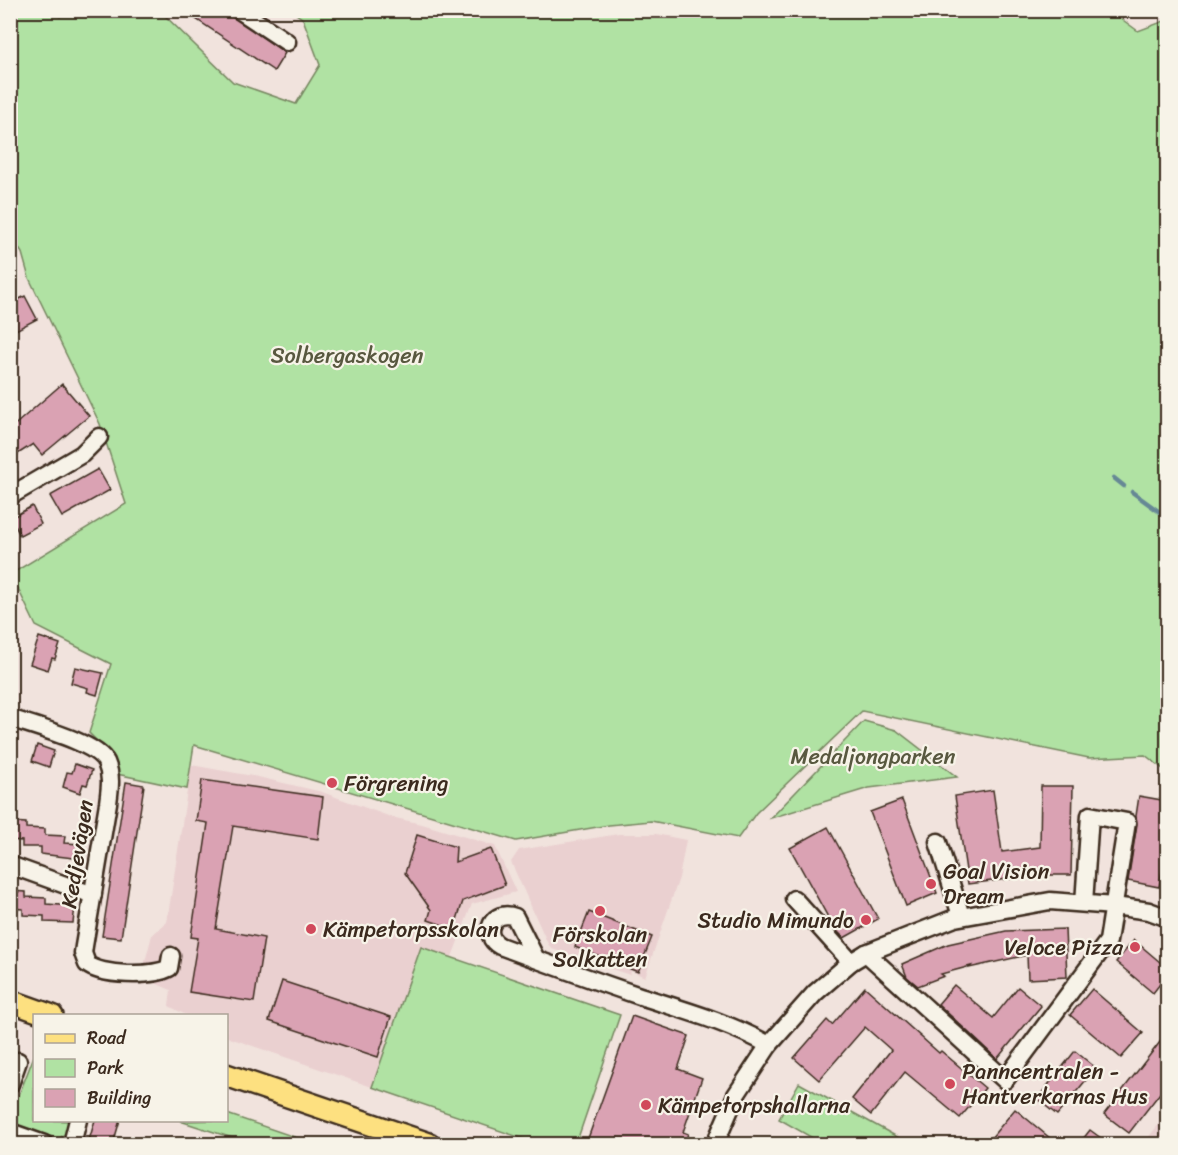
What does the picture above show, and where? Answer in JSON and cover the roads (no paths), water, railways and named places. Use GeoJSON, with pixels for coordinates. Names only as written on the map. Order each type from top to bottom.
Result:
{"type":"FeatureCollection","features":[{"type":"Feature","properties":{"kind":"main road"},"geometry":{"type":"LineString","coordinates":[[10,1001],[48,1014]]}},
{"type":"Feature","properties":{"kind":"main road"},"geometry":{"type":"LineString","coordinates":[[228,1076],[429,1144]]}},
{"type":"Feature","properties":{"kind":"street"},"geometry":{"type":"LineString","coordinates":[[239,10],[287,42]]}},
{"type":"Feature","properties":{"kind":"street"},"geometry":{"type":"LineString","coordinates":[[10,496],[81,454],[99,437]]}},
{"type":"Feature","properties":{"kind":"street","name":"Kedjevägen"},"geometry":{"type":"LineString","coordinates":[[10,718],[86,745],[98,752],[105,760],[111,782],[83,953],[87,964],[105,971],[152,974],[169,968],[171,956]]}},
{"type":"Feature","properties":{"kind":"street"},"geometry":{"type":"LineString","coordinates":[[866,953],[1005,1080],[1108,941],[1127,822],[1090,815],[1084,903]]}},
{"type":"Feature","properties":{"kind":"street"},"geometry":{"type":"LineString","coordinates":[[938,842],[961,916]]}},
{"type":"Feature","properties":{"kind":"street"},"geometry":{"type":"LineString","coordinates":[[10,865],[93,895]]}},
{"type":"Feature","properties":{"kind":"street"},"geometry":{"type":"LineString","coordinates":[[794,899],[851,962]]}},
{"type":"Feature","properties":{"kind":"street"},"geometry":{"type":"LineString","coordinates":[[715,1144],[736,1095],[769,1045],[816,993],[851,962],[866,953],[961,916],[1050,901],[1149,911],[1167,918]]}},
{"type":"Feature","properties":{"kind":"street"},"geometry":{"type":"LineString","coordinates":[[536,959],[720,1022],[769,1045]]}},
{"type":"Feature","properties":{"kind":"street"},"geometry":{"type":"LineString","coordinates":[[10,1084],[18,1061]]}},
{"type":"Feature","properties":{"kind":"street"},"geometry":{"type":"LineString","coordinates":[[72,1144],[78,1122]]}},
{"type":"Feature","properties":{"kind":"street"},"geometry":{"type":"LineString","coordinates":[[10,1132],[36,1143]]}},
{"type":"Feature","properties":{"kind":"waterway"},"geometry":{"type":"LineString","coordinates":[[1114,478],[1124,486]]}},
{"type":"Feature","properties":{"kind":"waterway"},"geometry":{"type":"LineString","coordinates":[[1132,492],[1168,518]]}},
{"type":"Feature","properties":{"kind":"place","name":"Förgrening"},"geometry":{"type":"Point","coordinates":[332,783]}},
{"type":"Feature","properties":{"kind":"place","name":"Goal Vision Dream"},"geometry":{"type":"Point","coordinates":[931,884]}},
{"type":"Feature","properties":{"kind":"place","name":"Förskolan Solkatten"},"geometry":{"type":"Point","coordinates":[600,911]}},
{"type":"Feature","properties":{"kind":"place","name":"Studio Mimundo"},"geometry":{"type":"Point","coordinates":[866,920]}},
{"type":"Feature","properties":{"kind":"place","name":"Kämpetorpsskolan"},"geometry":{"type":"Point","coordinates":[311,929]}},
{"type":"Feature","properties":{"kind":"place","name":"Veloce Pizza"},"geometry":{"type":"Point","coordinates":[1135,947]}},
{"type":"Feature","properties":{"kind":"place","name":"Panncentralen - Hantverkarnas Hus"},"geometry":{"type":"Point","coordinates":[950,1084]}},
{"type":"Feature","properties":{"kind":"place","name":"Kämpetorpshallarna"},"geometry":{"type":"Point","coordinates":[646,1105]}},
{"type":"Feature","properties":{"kind":"park label","name":"Solbergaskogen"},"geometry":{"type":"Point","coordinates":[347,355]}},
{"type":"Feature","properties":{"kind":"park label","name":"Medaljongparken"},"geometry":{"type":"Point","coordinates":[873,756]}}]}
